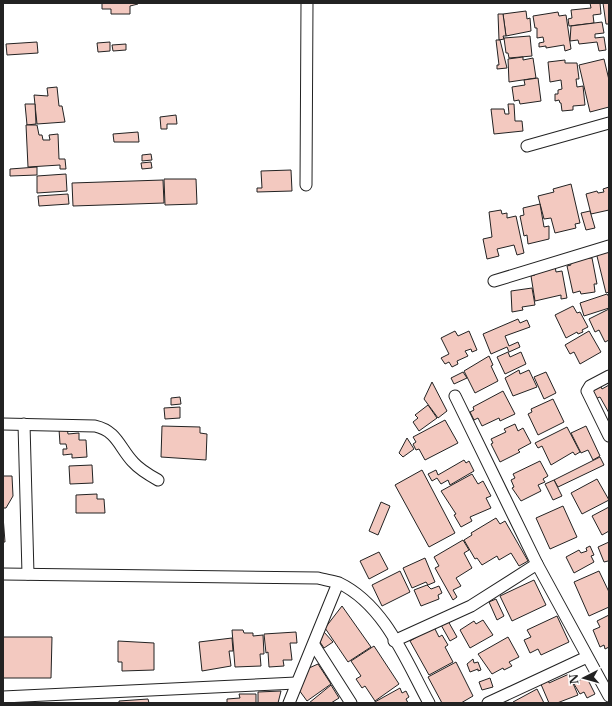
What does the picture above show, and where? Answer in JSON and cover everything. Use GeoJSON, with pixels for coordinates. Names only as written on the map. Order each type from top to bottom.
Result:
{"type":"FeatureCollection","features":[{"type":"Feature","properties":{"kind":"street"},"geometry":{"type":"LineString","coordinates":[[306,3],[306,185]]}},
{"type":"Feature","properties":{"kind":"street"},"geometry":{"type":"LineString","coordinates":[[527,146],[609,123]]}},
{"type":"Feature","properties":{"kind":"street"},"geometry":{"type":"LineString","coordinates":[[494,281],[609,246]]}},
{"type":"Feature","properties":{"kind":"street"},"geometry":{"type":"LineString","coordinates":[[609,376],[590,386],[587,391],[609,436]]}},
{"type":"Feature","properties":{"kind":"street"},"geometry":{"type":"LineString","coordinates":[[455,396],[537,564],[586,657],[609,696]]}},
{"type":"Feature","properties":{"kind":"street"},"geometry":{"type":"LineString","coordinates":[[3,424],[95,426],[104,428],[112,434],[133,462],[147,475],[158,480]]}},
{"type":"Feature","properties":{"kind":"street"},"geometry":{"type":"LineString","coordinates":[[24,424],[28,574]]}},
{"type":"Feature","properties":{"kind":"street"},"geometry":{"type":"LineString","coordinates":[[394,641],[471,606],[537,564]]}},
{"type":"Feature","properties":{"kind":"street"},"geometry":{"type":"LineString","coordinates":[[3,574],[318,578],[338,583],[360,596],[386,626],[429,703]]}},
{"type":"Feature","properties":{"kind":"street"},"geometry":{"type":"LineString","coordinates":[[289,703],[296,683],[314,645],[338,583]]}},
{"type":"Feature","properties":{"kind":"street"},"geometry":{"type":"LineString","coordinates":[[314,645],[351,703]]}},
{"type":"Feature","properties":{"kind":"street"},"geometry":{"type":"LineString","coordinates":[[488,703],[586,657]]}},
{"type":"Feature","properties":{"kind":"street"},"geometry":{"type":"LineString","coordinates":[[3,698],[296,683]]}},
{"type":"Feature","properties":{"kind":"building"},"geometry":{"type":"Polygon","coordinates":[[[102,3],[138,4],[130,6],[130,14],[111,14],[111,9],[102,9],[102,3]]]}},
{"type":"Feature","properties":{"kind":"building"},"geometry":{"type":"Polygon","coordinates":[[[590,3],[600,3],[601,14],[593,15],[594,23],[569,26],[568,19],[572,18],[571,10],[591,8],[590,3]]]}},
{"type":"Feature","properties":{"kind":"building"},"geometry":{"type":"Polygon","coordinates":[[[603,3],[609,3],[609,24],[606,24],[603,3]]]}},
{"type":"Feature","properties":{"kind":"building"},"geometry":{"type":"Polygon","coordinates":[[[526,11],[527,19],[530,18],[531,31],[506,36],[503,14],[526,11]]]}},
{"type":"Feature","properties":{"kind":"building"},"geometry":{"type":"Polygon","coordinates":[[[558,12],[559,16],[566,15],[571,49],[565,51],[564,45],[546,48],[546,46],[539,47],[539,43],[544,42],[543,37],[537,38],[537,28],[535,28],[533,16],[558,12]]]}},
{"type":"Feature","properties":{"kind":"building"},"geometry":{"type":"Polygon","coordinates":[[[498,14],[503,14],[506,36],[503,36],[504,39],[499,40],[498,14]]]}},
{"type":"Feature","properties":{"kind":"building"},"geometry":{"type":"Polygon","coordinates":[[[602,22],[604,33],[595,34],[595,38],[604,37],[606,50],[599,51],[597,42],[579,44],[578,40],[570,41],[571,26],[602,22]]]}},
{"type":"Feature","properties":{"kind":"building"},"geometry":{"type":"Polygon","coordinates":[[[530,36],[532,56],[509,58],[508,53],[506,53],[504,38],[530,36]]]}},
{"type":"Feature","properties":{"kind":"building"},"geometry":{"type":"Polygon","coordinates":[[[496,40],[500,40],[507,68],[497,69],[497,65],[499,65],[496,40]]]}},
{"type":"Feature","properties":{"kind":"building"},"geometry":{"type":"Polygon","coordinates":[[[37,42],[38,53],[7,55],[6,44],[37,42]]]}},
{"type":"Feature","properties":{"kind":"building"},"geometry":{"type":"Polygon","coordinates":[[[110,42],[110,51],[98,52],[97,43],[110,42]]]}},
{"type":"Feature","properties":{"kind":"building"},"geometry":{"type":"Polygon","coordinates":[[[126,44],[126,50],[113,51],[112,45],[126,44]]]}},
{"type":"Feature","properties":{"kind":"building"},"geometry":{"type":"Polygon","coordinates":[[[523,57],[523,60],[533,58],[536,78],[509,82],[508,59],[523,57]]]}},
{"type":"Feature","properties":{"kind":"building"},"geometry":{"type":"Polygon","coordinates":[[[604,59],[609,80],[609,107],[590,112],[579,65],[604,59]]]}},
{"type":"Feature","properties":{"kind":"building"},"geometry":{"type":"Polygon","coordinates":[[[565,60],[565,63],[577,63],[579,79],[576,79],[577,87],[583,86],[585,105],[573,106],[573,110],[562,111],[559,100],[555,101],[555,94],[558,94],[558,90],[562,89],[561,80],[550,82],[548,62],[565,60]]]}},
{"type":"Feature","properties":{"kind":"building"},"geometry":{"type":"Polygon","coordinates":[[[538,78],[541,101],[520,104],[519,100],[514,101],[512,87],[525,85],[524,80],[538,78]]]}},
{"type":"Feature","properties":{"kind":"building"},"geometry":{"type":"Polygon","coordinates":[[[57,87],[59,106],[62,106],[65,122],[37,124],[34,95],[48,96],[47,88],[57,87]]]}},
{"type":"Feature","properties":{"kind":"building"},"geometry":{"type":"Polygon","coordinates":[[[25,104],[35,104],[36,124],[27,125],[25,104]]]}},
{"type":"Feature","properties":{"kind":"building"},"geometry":{"type":"Polygon","coordinates":[[[508,104],[514,104],[515,121],[522,121],[523,131],[494,134],[491,109],[504,109],[505,114],[509,114],[508,104]]]}},
{"type":"Feature","properties":{"kind":"building"},"geometry":{"type":"Polygon","coordinates":[[[176,115],[177,124],[167,124],[167,129],[161,129],[160,117],[176,115]]]}},
{"type":"Feature","properties":{"kind":"building"},"geometry":{"type":"Polygon","coordinates":[[[26,125],[37,125],[39,135],[42,135],[43,140],[50,140],[49,135],[58,134],[59,159],[65,159],[66,169],[60,169],[60,165],[28,167],[26,125]]]}},
{"type":"Feature","properties":{"kind":"building"},"geometry":{"type":"Polygon","coordinates":[[[138,132],[139,142],[114,142],[113,134],[138,132]]]}},
{"type":"Feature","properties":{"kind":"building"},"geometry":{"type":"Polygon","coordinates":[[[151,154],[152,160],[142,161],[142,155],[151,154]]]}},
{"type":"Feature","properties":{"kind":"building"},"geometry":{"type":"Polygon","coordinates":[[[151,162],[152,168],[142,169],[141,163],[151,162]]]}},
{"type":"Feature","properties":{"kind":"building"},"geometry":{"type":"Polygon","coordinates":[[[37,167],[37,175],[10,176],[10,169],[37,167]]]}},
{"type":"Feature","properties":{"kind":"building"},"geometry":{"type":"Polygon","coordinates":[[[291,170],[292,191],[257,192],[257,188],[262,188],[261,171],[291,170]]]}},
{"type":"Feature","properties":{"kind":"building"},"geometry":{"type":"Polygon","coordinates":[[[66,174],[67,191],[37,193],[37,176],[66,174]]]}},
{"type":"Feature","properties":{"kind":"building"},"geometry":{"type":"Polygon","coordinates":[[[164,179],[196,179],[197,204],[165,205],[164,179]]]}},
{"type":"Feature","properties":{"kind":"building"},"geometry":{"type":"Polygon","coordinates":[[[163,180],[164,203],[73,206],[72,183],[163,180]]]}},
{"type":"Feature","properties":{"kind":"building"},"geometry":{"type":"Polygon","coordinates":[[[571,184],[580,223],[575,224],[576,228],[555,233],[551,218],[544,219],[538,196],[554,192],[553,189],[571,184]]]}},
{"type":"Feature","properties":{"kind":"building"},"geometry":{"type":"Polygon","coordinates":[[[609,187],[609,210],[591,214],[586,194],[597,191],[598,193],[604,192],[603,189],[609,187]]]}},
{"type":"Feature","properties":{"kind":"building"},"geometry":{"type":"Polygon","coordinates":[[[68,194],[69,204],[39,206],[38,196],[68,194]]]}},
{"type":"Feature","properties":{"kind":"building"},"geometry":{"type":"Polygon","coordinates":[[[540,204],[544,227],[549,226],[549,239],[528,244],[527,235],[524,236],[520,216],[524,215],[523,208],[540,204]]]}},
{"type":"Feature","properties":{"kind":"building"},"geometry":{"type":"Polygon","coordinates":[[[501,210],[502,214],[507,213],[507,218],[516,216],[524,253],[517,255],[514,245],[497,249],[499,256],[487,259],[483,239],[492,237],[489,212],[501,210]]]}},
{"type":"Feature","properties":{"kind":"building"},"geometry":{"type":"Polygon","coordinates":[[[590,211],[595,228],[586,230],[581,213],[590,211]]]}},
{"type":"Feature","properties":{"kind":"building"},"geometry":{"type":"Polygon","coordinates":[[[609,249],[609,292],[606,293],[596,252],[609,249]]]}},
{"type":"Feature","properties":{"kind":"building"},"geometry":{"type":"Polygon","coordinates":[[[588,255],[589,258],[592,258],[597,284],[594,284],[595,292],[581,294],[580,291],[573,293],[567,266],[571,265],[569,259],[588,255]]]}},
{"type":"Feature","properties":{"kind":"building"},"geometry":{"type":"Polygon","coordinates":[[[555,266],[556,272],[562,271],[567,298],[561,299],[561,295],[535,301],[531,276],[535,275],[534,269],[555,266]]]}},
{"type":"Feature","properties":{"kind":"building"},"geometry":{"type":"Polygon","coordinates":[[[532,288],[535,305],[522,307],[523,310],[512,312],[511,291],[532,288]]]}},
{"type":"Feature","properties":{"kind":"building"},"geometry":{"type":"Polygon","coordinates":[[[607,294],[609,297],[609,308],[584,316],[580,303],[607,294]]]}},
{"type":"Feature","properties":{"kind":"building"},"geometry":{"type":"Polygon","coordinates":[[[573,306],[577,313],[580,312],[588,327],[582,330],[583,332],[578,334],[577,332],[566,338],[555,315],[573,306]]]}},
{"type":"Feature","properties":{"kind":"building"},"geometry":{"type":"Polygon","coordinates":[[[609,309],[609,340],[605,342],[599,330],[595,332],[589,319],[609,309]]]}},
{"type":"Feature","properties":{"kind":"building"},"geometry":{"type":"Polygon","coordinates":[[[518,319],[520,323],[527,320],[530,327],[505,336],[509,346],[518,342],[520,347],[509,352],[507,347],[491,354],[483,334],[518,319]]]}},
{"type":"Feature","properties":{"kind":"building"},"geometry":{"type":"Polygon","coordinates":[[[455,331],[458,336],[469,331],[477,350],[472,352],[471,349],[465,351],[468,356],[457,361],[458,364],[452,367],[449,362],[445,364],[441,358],[449,354],[441,338],[455,331]]]}},
{"type":"Feature","properties":{"kind":"building"},"geometry":{"type":"Polygon","coordinates":[[[589,331],[601,352],[580,364],[574,352],[570,354],[565,345],[589,331]]]}},
{"type":"Feature","properties":{"kind":"building"},"geometry":{"type":"Polygon","coordinates":[[[508,352],[510,357],[521,352],[526,364],[505,374],[497,357],[508,352]]]}},
{"type":"Feature","properties":{"kind":"building"},"geometry":{"type":"Polygon","coordinates":[[[489,356],[493,365],[491,366],[498,381],[475,393],[464,371],[489,356]]]}},
{"type":"Feature","properties":{"kind":"building"},"geometry":{"type":"Polygon","coordinates":[[[519,370],[520,374],[529,370],[537,387],[513,396],[505,378],[519,370]]]}},
{"type":"Feature","properties":{"kind":"building"},"geometry":{"type":"Polygon","coordinates":[[[463,372],[467,378],[454,384],[451,378],[463,372]]]}},
{"type":"Feature","properties":{"kind":"building"},"geometry":{"type":"Polygon","coordinates":[[[546,372],[556,393],[544,399],[534,377],[546,372]]]}},
{"type":"Feature","properties":{"kind":"building"},"geometry":{"type":"Polygon","coordinates":[[[432,382],[447,411],[438,418],[424,399],[432,382]]]}},
{"type":"Feature","properties":{"kind":"building"},"geometry":{"type":"Polygon","coordinates":[[[600,385],[602,389],[609,385],[609,413],[600,397],[595,399],[590,391],[600,385]]]}},
{"type":"Feature","properties":{"kind":"building"},"geometry":{"type":"Polygon","coordinates":[[[503,391],[515,414],[500,421],[499,418],[482,426],[478,418],[474,420],[470,412],[474,410],[473,407],[503,391]]]}},
{"type":"Feature","properties":{"kind":"building"},"geometry":{"type":"Polygon","coordinates":[[[180,397],[181,404],[171,405],[171,398],[180,397]]]}},
{"type":"Feature","properties":{"kind":"building"},"geometry":{"type":"Polygon","coordinates":[[[553,399],[564,422],[538,435],[528,414],[532,412],[531,409],[553,399]]]}},
{"type":"Feature","properties":{"kind":"building"},"geometry":{"type":"Polygon","coordinates":[[[428,405],[437,418],[419,431],[413,422],[418,418],[415,415],[428,405]]]}},
{"type":"Feature","properties":{"kind":"building"},"geometry":{"type":"Polygon","coordinates":[[[180,407],[180,418],[165,419],[164,408],[180,407]]]}},
{"type":"Feature","properties":{"kind":"building"},"geometry":{"type":"Polygon","coordinates":[[[445,420],[458,443],[425,460],[419,449],[416,450],[413,444],[416,442],[413,437],[445,420]]]}},
{"type":"Feature","properties":{"kind":"building"},"geometry":{"type":"Polygon","coordinates":[[[515,424],[518,431],[523,428],[531,443],[518,450],[520,452],[500,462],[491,444],[493,443],[491,439],[506,432],[504,429],[515,424]]]}},
{"type":"Feature","properties":{"kind":"building"},"geometry":{"type":"Polygon","coordinates":[[[162,426],[200,427],[200,433],[207,434],[206,460],[161,457],[162,426]]]}},
{"type":"Feature","properties":{"kind":"building"},"geometry":{"type":"Polygon","coordinates":[[[586,426],[600,456],[593,460],[588,450],[581,453],[571,433],[586,426]]]}},
{"type":"Feature","properties":{"kind":"building"},"geometry":{"type":"Polygon","coordinates":[[[567,427],[580,452],[575,455],[573,452],[551,465],[542,446],[538,448],[535,443],[567,427]]]}},
{"type":"Feature","properties":{"kind":"building"},"geometry":{"type":"Polygon","coordinates":[[[67,428],[68,434],[79,433],[79,440],[86,440],[87,457],[72,458],[72,454],[63,455],[63,449],[67,449],[66,444],[60,444],[59,429],[67,428]]]}},
{"type":"Feature","properties":{"kind":"building"},"geometry":{"type":"Polygon","coordinates":[[[407,438],[414,449],[403,457],[399,453],[407,438]]]}},
{"type":"Feature","properties":{"kind":"building"},"geometry":{"type":"Polygon","coordinates":[[[600,457],[604,465],[558,487],[554,480],[600,457]]]}},
{"type":"Feature","properties":{"kind":"building"},"geometry":{"type":"Polygon","coordinates":[[[464,460],[466,463],[469,461],[474,471],[450,485],[448,480],[441,484],[437,478],[432,481],[428,474],[436,470],[438,475],[464,460]]]}},
{"type":"Feature","properties":{"kind":"building"},"geometry":{"type":"Polygon","coordinates":[[[540,461],[548,476],[543,479],[545,482],[538,485],[541,491],[521,501],[512,488],[514,487],[511,480],[515,478],[513,474],[540,461]]]}},
{"type":"Feature","properties":{"kind":"building"},"geometry":{"type":"Polygon","coordinates":[[[92,465],[93,483],[70,484],[69,466],[92,465]]]}},
{"type":"Feature","properties":{"kind":"building"},"geometry":{"type":"Polygon","coordinates":[[[422,470],[455,533],[429,547],[395,485],[422,470]]]}},
{"type":"Feature","properties":{"kind":"building"},"geometry":{"type":"Polygon","coordinates":[[[472,474],[478,484],[483,481],[491,496],[486,498],[491,508],[470,517],[472,521],[461,527],[454,515],[456,514],[441,491],[472,474]]]}},
{"type":"Feature","properties":{"kind":"building"},"geometry":{"type":"Polygon","coordinates":[[[3,476],[12,476],[13,496],[6,508],[3,508],[3,476]]]}},
{"type":"Feature","properties":{"kind":"building"},"geometry":{"type":"Polygon","coordinates":[[[597,479],[609,500],[582,514],[571,493],[597,479]]]}},
{"type":"Feature","properties":{"kind":"building"},"geometry":{"type":"Polygon","coordinates":[[[554,480],[562,496],[553,500],[545,484],[554,480]]]}},
{"type":"Feature","properties":{"kind":"building"},"geometry":{"type":"Polygon","coordinates":[[[97,494],[97,499],[104,499],[105,513],[76,513],[76,495],[97,494]]]}},
{"type":"Feature","properties":{"kind":"building"},"geometry":{"type":"Polygon","coordinates":[[[381,502],[390,506],[378,535],[369,531],[381,502]]]}},
{"type":"Feature","properties":{"kind":"building"},"geometry":{"type":"Polygon","coordinates":[[[563,506],[577,537],[550,549],[536,518],[563,506]]]}},
{"type":"Feature","properties":{"kind":"building"},"geometry":{"type":"Polygon","coordinates":[[[609,507],[609,531],[602,535],[592,516],[609,507]]]}},
{"type":"Feature","properties":{"kind":"building"},"geometry":{"type":"Polygon","coordinates":[[[3,516],[5,542],[3,542],[3,516]]]}},
{"type":"Feature","properties":{"kind":"building"},"geometry":{"type":"Polygon","coordinates":[[[496,518],[500,524],[505,521],[528,561],[519,566],[511,553],[499,560],[497,556],[482,565],[477,558],[475,559],[464,540],[472,535],[471,533],[496,518]]]}},
{"type":"Feature","properties":{"kind":"building"},"geometry":{"type":"Polygon","coordinates":[[[463,540],[469,550],[464,553],[472,568],[456,578],[461,586],[453,590],[457,597],[453,600],[435,568],[439,566],[434,557],[463,540]]]}},
{"type":"Feature","properties":{"kind":"building"},"geometry":{"type":"Polygon","coordinates":[[[609,542],[609,562],[604,562],[598,547],[609,542]]]}},
{"type":"Feature","properties":{"kind":"building"},"geometry":{"type":"Polygon","coordinates":[[[590,546],[594,555],[591,556],[594,562],[574,573],[566,557],[579,550],[581,553],[587,551],[586,548],[590,546]]]}},
{"type":"Feature","properties":{"kind":"building"},"geometry":{"type":"Polygon","coordinates":[[[379,552],[388,569],[369,579],[360,561],[379,552]]]}},
{"type":"Feature","properties":{"kind":"building"},"geometry":{"type":"Polygon","coordinates":[[[425,558],[435,582],[428,585],[426,582],[412,588],[403,568],[425,558]]]}},
{"type":"Feature","properties":{"kind":"building"},"geometry":{"type":"Polygon","coordinates":[[[400,571],[410,592],[382,606],[372,585],[400,571]]]}},
{"type":"Feature","properties":{"kind":"building"},"geometry":{"type":"Polygon","coordinates":[[[599,571],[609,592],[609,607],[589,616],[574,582],[599,571]]]}},
{"type":"Feature","properties":{"kind":"building"},"geometry":{"type":"Polygon","coordinates":[[[534,580],[546,605],[512,621],[500,596],[534,580]]]}},
{"type":"Feature","properties":{"kind":"building"},"geometry":{"type":"Polygon","coordinates":[[[427,585],[431,589],[439,586],[442,593],[438,595],[439,599],[421,606],[414,590],[427,585]]]}},
{"type":"Feature","properties":{"kind":"building"},"geometry":{"type":"Polygon","coordinates":[[[496,599],[504,616],[497,620],[489,602],[496,599]]]}},
{"type":"Feature","properties":{"kind":"building"},"geometry":{"type":"Polygon","coordinates":[[[342,606],[371,647],[348,662],[325,628],[342,606]]]}},
{"type":"Feature","properties":{"kind":"building"},"geometry":{"type":"Polygon","coordinates":[[[609,615],[609,647],[605,649],[604,645],[600,647],[593,630],[600,627],[597,621],[609,615]]]}},
{"type":"Feature","properties":{"kind":"building"},"geometry":{"type":"Polygon","coordinates":[[[557,616],[569,642],[541,655],[538,649],[530,653],[524,640],[531,637],[527,630],[557,616]]]}},
{"type":"Feature","properties":{"kind":"building"},"geometry":{"type":"Polygon","coordinates":[[[483,620],[493,635],[470,648],[460,630],[474,621],[476,624],[483,620]]]}},
{"type":"Feature","properties":{"kind":"building"},"geometry":{"type":"Polygon","coordinates":[[[448,621],[457,637],[450,641],[441,625],[448,621]]]}},
{"type":"Feature","properties":{"kind":"building"},"geometry":{"type":"Polygon","coordinates":[[[434,627],[439,637],[442,635],[448,645],[445,647],[453,662],[429,675],[410,641],[434,627]]]}},
{"type":"Feature","properties":{"kind":"building"},"geometry":{"type":"Polygon","coordinates":[[[232,630],[243,630],[244,633],[253,633],[253,636],[263,635],[264,654],[260,654],[261,666],[235,667],[232,630]]]}},
{"type":"Feature","properties":{"kind":"building"},"geometry":{"type":"Polygon","coordinates":[[[296,632],[297,643],[290,643],[292,660],[283,660],[284,666],[269,667],[268,652],[266,653],[264,634],[296,632]]]}},
{"type":"Feature","properties":{"kind":"building"},"geometry":{"type":"Polygon","coordinates":[[[324,632],[333,642],[324,648],[320,642],[324,632]]]}},
{"type":"Feature","properties":{"kind":"building"},"geometry":{"type":"Polygon","coordinates":[[[3,637],[52,637],[51,678],[3,678],[3,637]]]}},
{"type":"Feature","properties":{"kind":"building"},"geometry":{"type":"Polygon","coordinates":[[[508,637],[519,657],[509,662],[512,666],[504,670],[503,668],[492,674],[478,654],[508,637]]]}},
{"type":"Feature","properties":{"kind":"building"},"geometry":{"type":"Polygon","coordinates":[[[232,638],[233,651],[229,651],[231,666],[202,671],[199,642],[232,638]]]}},
{"type":"Feature","properties":{"kind":"building"},"geometry":{"type":"Polygon","coordinates":[[[118,641],[154,643],[154,670],[122,671],[122,662],[118,662],[118,641]]]}},
{"type":"Feature","properties":{"kind":"building"},"geometry":{"type":"Polygon","coordinates":[[[374,646],[399,684],[375,701],[365,686],[362,688],[356,679],[361,676],[351,661],[374,646]]]}},
{"type":"Feature","properties":{"kind":"building"},"geometry":{"type":"Polygon","coordinates":[[[473,659],[474,663],[478,662],[481,670],[478,671],[478,669],[470,672],[467,664],[473,659]]]}},
{"type":"Feature","properties":{"kind":"building"},"geometry":{"type":"Polygon","coordinates":[[[456,662],[473,696],[461,703],[442,703],[428,677],[456,662]]]}},
{"type":"Feature","properties":{"kind":"building"},"geometry":{"type":"Polygon","coordinates":[[[318,664],[331,684],[307,701],[299,690],[309,668],[318,664]]]}},
{"type":"Feature","properties":{"kind":"building"},"geometry":{"type":"Polygon","coordinates":[[[569,674],[578,695],[557,703],[549,703],[540,682],[548,679],[549,683],[569,674]]]}},
{"type":"Feature","properties":{"kind":"building"},"geometry":{"type":"Polygon","coordinates":[[[586,676],[595,694],[587,698],[584,692],[580,694],[574,684],[586,676]]]}},
{"type":"Feature","properties":{"kind":"building"},"geometry":{"type":"Polygon","coordinates":[[[490,678],[493,687],[482,690],[479,682],[490,678]]]}},
{"type":"Feature","properties":{"kind":"building"},"geometry":{"type":"Polygon","coordinates":[[[331,685],[339,698],[331,703],[309,703],[331,685]]]}},
{"type":"Feature","properties":{"kind":"building"},"geometry":{"type":"Polygon","coordinates":[[[400,688],[402,693],[406,691],[409,697],[406,699],[408,703],[373,703],[400,688]]]}},
{"type":"Feature","properties":{"kind":"building"},"geometry":{"type":"Polygon","coordinates":[[[537,689],[544,703],[513,702],[537,689]]]}},
{"type":"Feature","properties":{"kind":"building"},"geometry":{"type":"Polygon","coordinates":[[[281,691],[278,703],[258,703],[258,692],[281,691]]]}},
{"type":"Feature","properties":{"kind":"building"},"geometry":{"type":"Polygon","coordinates":[[[239,694],[256,694],[256,703],[227,703],[227,699],[240,698],[239,694]]]}},
{"type":"Feature","properties":{"kind":"building"},"geometry":{"type":"Polygon","coordinates":[[[148,699],[149,703],[119,703],[119,701],[148,699]]]}}]}
